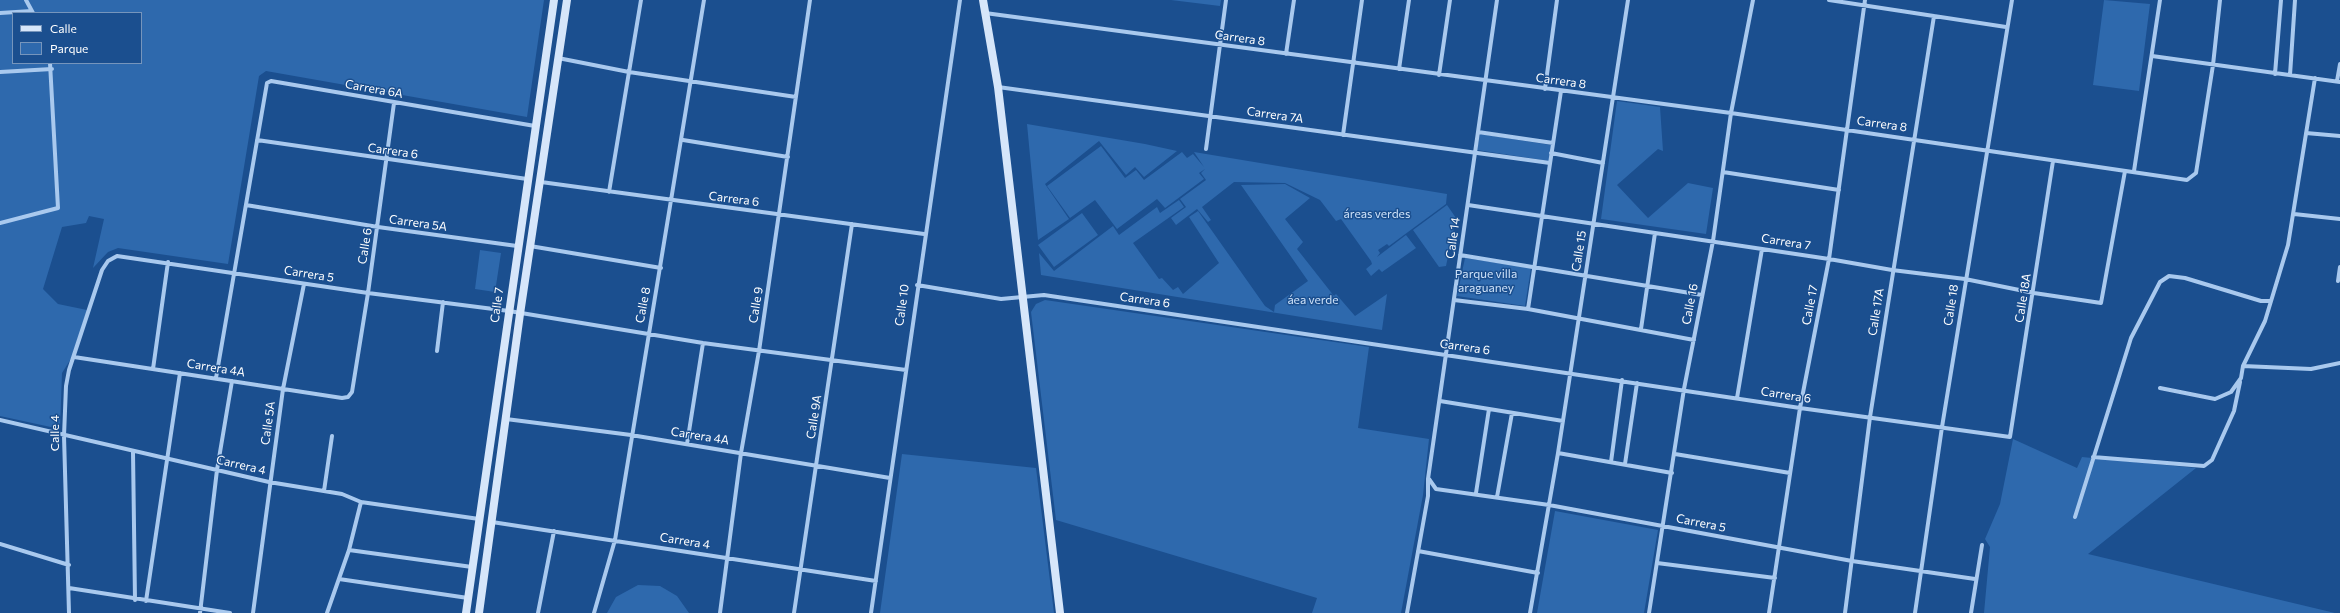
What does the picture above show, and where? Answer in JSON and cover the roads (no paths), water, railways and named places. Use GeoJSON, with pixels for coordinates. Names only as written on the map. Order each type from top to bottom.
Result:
{"type":"FeatureCollection","features":[{"type":"Feature","properties":{"kind":"main road","name":"Calle 7"},"geometry":{"type":"LineString","coordinates":[[466,613],[527,179],[554,0]]}},
{"type":"Feature","properties":{"kind":"main road","name":"Calle 7"},"geometry":{"type":"LineString","coordinates":[[480,613],[520,314],[541,182],[567,0]]}},
{"type":"Feature","properties":{"kind":"main road"},"geometry":{"type":"LineString","coordinates":[[983,0],[998,87],[1060,613]]}},
{"type":"Feature","properties":{"kind":"street"},"geometry":{"type":"LineString","coordinates":[[26,0],[33,12]]}},
{"type":"Feature","properties":{"kind":"street"},"geometry":{"type":"LineString","coordinates":[[609,192],[641,0]]}},
{"type":"Feature","properties":{"kind":"street","name":"Calle 8"},"geometry":{"type":"LineString","coordinates":[[594,613],[615,540],[648,333],[673,201],[704,0]]}},
{"type":"Feature","properties":{"kind":"street","name":"Calle 9"},"geometry":{"type":"LineString","coordinates":[[720,613],[741,453],[759,351],[780,214],[810,0]]}},
{"type":"Feature","properties":{"kind":"street","name":"Calle 10"},"geometry":{"type":"LineString","coordinates":[[871,613],[924,234],[960,0]]}},
{"type":"Feature","properties":{"kind":"street"},"geometry":{"type":"LineString","coordinates":[[1206,149],[1226,0]]}},
{"type":"Feature","properties":{"kind":"street"},"geometry":{"type":"LineString","coordinates":[[1286,54],[1294,0]]}},
{"type":"Feature","properties":{"kind":"street"},"geometry":{"type":"LineString","coordinates":[[1343,135],[1362,0]]}},
{"type":"Feature","properties":{"kind":"street"},"geometry":{"type":"LineString","coordinates":[[1399,69],[1410,0]]}},
{"type":"Feature","properties":{"kind":"street"},"geometry":{"type":"LineString","coordinates":[[1439,75],[1450,0]]}},
{"type":"Feature","properties":{"kind":"street","name":"Calle 14"},"geometry":{"type":"LineString","coordinates":[[1407,613],[1428,496],[1428,479],[1497,0]]}},
{"type":"Feature","properties":{"kind":"street"},"geometry":{"type":"LineString","coordinates":[[1545,89],[1557,0]]}},
{"type":"Feature","properties":{"kind":"street","name":"Calle 15"},"geometry":{"type":"LineString","coordinates":[[1530,613],[1571,372],[1628,0]]}},
{"type":"Feature","properties":{"kind":"street","name":"Calle 16"},"geometry":{"type":"LineString","coordinates":[[1649,613],[1664,525],[1684,389],[1713,241],[1731,112],[1753,0]]}},
{"type":"Feature","properties":{"kind":"street"},"geometry":{"type":"LineString","coordinates":[[1829,0],[2006,27]]}},
{"type":"Feature","properties":{"kind":"street","name":"Calle 17"},"geometry":{"type":"LineString","coordinates":[[1769,613],[1800,408],[1829,259],[1865,0]]}},
{"type":"Feature","properties":{"kind":"street","name":"Calle 18"},"geometry":{"type":"LineString","coordinates":[[1915,613],[1965,279],[1988,150],[2006,27],[2012,0]]}},
{"type":"Feature","properties":{"kind":"street"},"geometry":{"type":"LineString","coordinates":[[2134,171],[2160,0]]}},
{"type":"Feature","properties":{"kind":"street"},"geometry":{"type":"LineString","coordinates":[[2213,65],[2220,0]]}},
{"type":"Feature","properties":{"kind":"street"},"geometry":{"type":"LineString","coordinates":[[2275,74],[2281,0]]}},
{"type":"Feature","properties":{"kind":"street"},"geometry":{"type":"LineString","coordinates":[[2290,75],[2295,0]]}},
{"type":"Feature","properties":{"kind":"street"},"geometry":{"type":"LineString","coordinates":[[0,13],[12,13]]}},
{"type":"Feature","properties":{"kind":"street","name":"Carrera 8"},"geometry":{"type":"LineString","coordinates":[[985,13],[1439,75],[1731,112],[1988,150],[2053,162],[2134,171],[2187,180],[2196,173],[2213,65]]}},
{"type":"Feature","properties":{"kind":"street","name":"Calle 17A"},"geometry":{"type":"LineString","coordinates":[[1845,613],[1870,417],[1892,270],[1915,139],[1934,16]]}},
{"type":"Feature","properties":{"kind":"street"},"geometry":{"type":"LineString","coordinates":[[2152,56],[2275,74],[2339,81],[2340,64]]}},
{"type":"Feature","properties":{"kind":"street"},"geometry":{"type":"LineString","coordinates":[[558,58],[630,72],[796,97]]}},
{"type":"Feature","properties":{"kind":"street"},"geometry":{"type":"LineString","coordinates":[[0,223],[58,208],[52,69],[50,64]]}},
{"type":"Feature","properties":{"kind":"street"},"geometry":{"type":"LineString","coordinates":[[0,72],[52,69]]}},
{"type":"Feature","properties":{"kind":"street"},"geometry":{"type":"LineString","coordinates":[[2093,457],[2204,466],[2212,460],[2234,411],[2243,366],[2265,321],[2288,245],[2315,78]]}},
{"type":"Feature","properties":{"kind":"street","name":"Carrera 6A"},"geometry":{"type":"LineString","coordinates":[[257,140],[265,90],[267,83],[271,81],[535,126]]}},
{"type":"Feature","properties":{"kind":"street","name":"Carrera 7A"},"geometry":{"type":"LineString","coordinates":[[998,87],[1550,163]]}},
{"type":"Feature","properties":{"kind":"street"},"geometry":{"type":"LineString","coordinates":[[1528,310],[1561,91]]}},
{"type":"Feature","properties":{"kind":"street","name":"Calle 6"},"geometry":{"type":"LineString","coordinates":[[352,392],[388,160],[394,103]]}},
{"type":"Feature","properties":{"kind":"street"},"geometry":{"type":"LineString","coordinates":[[1478,132],[1553,143]]}},
{"type":"Feature","properties":{"kind":"street"},"geometry":{"type":"LineString","coordinates":[[2306,133],[2340,136]]}},
{"type":"Feature","properties":{"kind":"street"},"geometry":{"type":"LineString","coordinates":[[216,378],[257,140]]}},
{"type":"Feature","properties":{"kind":"street","name":"Carrera 6"},"geometry":{"type":"LineString","coordinates":[[257,140],[527,179]]}},
{"type":"Feature","properties":{"kind":"street"},"geometry":{"type":"LineString","coordinates":[[683,140],[788,157]]}},
{"type":"Feature","properties":{"kind":"street"},"geometry":{"type":"LineString","coordinates":[[1551,153],[1603,163]]}},
{"type":"Feature","properties":{"kind":"street","name":"Calle 18A"},"geometry":{"type":"LineString","coordinates":[[2010,437],[2034,293],[2053,162]]}},
{"type":"Feature","properties":{"kind":"street","name":"Carrera 7"},"geometry":{"type":"LineString","coordinates":[[1468,205],[1655,232],[1892,270],[1965,279],[2034,293],[2100,303],[2125,171]]}},
{"type":"Feature","properties":{"kind":"street"},"geometry":{"type":"LineString","coordinates":[[1723,172],[1839,190]]}},
{"type":"Feature","properties":{"kind":"street","name":"Carrera 6"},"geometry":{"type":"LineString","coordinates":[[541,182],[924,234]]}},
{"type":"Feature","properties":{"kind":"street","name":"Carrera 5A"},"geometry":{"type":"LineString","coordinates":[[246,205],[378,227],[518,246]]}},
{"type":"Feature","properties":{"kind":"street"},"geometry":{"type":"LineString","coordinates":[[2294,214],[2340,220]]}},
{"type":"Feature","properties":{"kind":"street","name":"Calle 9A"},"geometry":{"type":"LineString","coordinates":[[794,613],[802,570],[852,224]]}},
{"type":"Feature","properties":{"kind":"street"},"geometry":{"type":"LineString","coordinates":[[1641,329],[1655,232]]}},
{"type":"Feature","properties":{"kind":"street"},"geometry":{"type":"LineString","coordinates":[[530,246],[661,268]]}},
{"type":"Feature","properties":{"kind":"street"},"geometry":{"type":"LineString","coordinates":[[1737,398],[1762,249]]}},
{"type":"Feature","properties":{"kind":"street"},"geometry":{"type":"LineString","coordinates":[[1460,255],[1586,274],[1647,287],[1702,295]]}},
{"type":"Feature","properties":{"kind":"street","name":"Carrera 5"},"geometry":{"type":"LineString","coordinates":[[108,261],[117,256],[168,262],[304,284],[509,311]]}},
{"type":"Feature","properties":{"kind":"street","name":"Calle 4"},"geometry":{"type":"LineString","coordinates":[[69,613],[69,565],[64,436],[66,386],[102,270],[108,261]]}},
{"type":"Feature","properties":{"kind":"street"},"geometry":{"type":"LineString","coordinates":[[153,369],[168,262]]}},
{"type":"Feature","properties":{"kind":"street"},"geometry":{"type":"LineString","coordinates":[[2338,281],[2340,268]]}},
{"type":"Feature","properties":{"kind":"street"},"geometry":{"type":"LineString","coordinates":[[2075,517],[2131,338],[2160,282],[2169,276],[2185,278],[2260,301],[2271,301]]}},
{"type":"Feature","properties":{"kind":"street","name":"Calle 5A"},"geometry":{"type":"LineString","coordinates":[[253,613],[269,482],[283,389],[304,284]]}},
{"type":"Feature","properties":{"kind":"street","name":"Carrera 6"},"geometry":{"type":"LineString","coordinates":[[917,285],[1001,299],[1044,295],[1571,372],[1800,408],[2010,437]]}},
{"type":"Feature","properties":{"kind":"street"},"geometry":{"type":"LineString","coordinates":[[1454,300],[1579,318],[1694,340]]}},
{"type":"Feature","properties":{"kind":"street"},"geometry":{"type":"LineString","coordinates":[[437,352],[444,302]]}},
{"type":"Feature","properties":{"kind":"street"},"geometry":{"type":"LineString","coordinates":[[509,311],[703,343],[906,370]]}},
{"type":"Feature","properties":{"kind":"street"},"geometry":{"type":"LineString","coordinates":[[687,444],[703,343]]}},
{"type":"Feature","properties":{"kind":"street","name":"Carrera 4A"},"geometry":{"type":"LineString","coordinates":[[74,357],[342,398],[348,397],[352,392]]}},
{"type":"Feature","properties":{"kind":"street"},"geometry":{"type":"LineString","coordinates":[[2243,366],[2310,369],[2340,363]]}},
{"type":"Feature","properties":{"kind":"street"},"geometry":{"type":"LineString","coordinates":[[146,601],[166,458],[180,373]]}},
{"type":"Feature","properties":{"kind":"street"},"geometry":{"type":"LineString","coordinates":[[2160,388],[2215,399],[2231,392],[2241,378]]}},
{"type":"Feature","properties":{"kind":"street"},"geometry":{"type":"LineString","coordinates":[[1611,462],[1622,380]]}},
{"type":"Feature","properties":{"kind":"street"},"geometry":{"type":"LineString","coordinates":[[200,613],[217,470],[232,381]]}},
{"type":"Feature","properties":{"kind":"street"},"geometry":{"type":"LineString","coordinates":[[1625,464],[1637,383]]}},
{"type":"Feature","properties":{"kind":"street"},"geometry":{"type":"LineString","coordinates":[[1440,401],[1563,421]]}},
{"type":"Feature","properties":{"kind":"street"},"geometry":{"type":"LineString","coordinates":[[1476,493],[1489,409]]}},
{"type":"Feature","properties":{"kind":"street"},"geometry":{"type":"LineString","coordinates":[[1497,497],[1512,413]]}},
{"type":"Feature","properties":{"kind":"street","name":"Carrera 4A"},"geometry":{"type":"LineString","coordinates":[[506,418],[631,435],[890,478]]}},
{"type":"Feature","properties":{"kind":"street","name":"Carrera 4"},"geometry":{"type":"LineString","coordinates":[[0,420],[133,452],[166,458],[269,482],[342,494],[361,502],[479,519]]}},
{"type":"Feature","properties":{"kind":"street"},"geometry":{"type":"LineString","coordinates":[[324,491],[332,436]]}},
{"type":"Feature","properties":{"kind":"street"},"geometry":{"type":"LineString","coordinates":[[133,452],[135,600]]}},
{"type":"Feature","properties":{"kind":"street"},"geometry":{"type":"LineString","coordinates":[[1558,453],[1672,473]]}},
{"type":"Feature","properties":{"kind":"street"},"geometry":{"type":"LineString","coordinates":[[1675,454],[1790,473]]}},
{"type":"Feature","properties":{"kind":"street","name":"Carrera 5"},"geometry":{"type":"LineString","coordinates":[[1428,479],[1436,489],[1476,493],[1549,505],[1664,525],[1852,561],[1975,579]]}},
{"type":"Feature","properties":{"kind":"street"},"geometry":{"type":"LineString","coordinates":[[328,613],[349,550],[361,502]]}},
{"type":"Feature","properties":{"kind":"street","name":"Carrera 4"},"geometry":{"type":"LineString","coordinates":[[492,522],[876,581]]}},
{"type":"Feature","properties":{"kind":"street"},"geometry":{"type":"LineString","coordinates":[[538,613],[554,531]]}},
{"type":"Feature","properties":{"kind":"street"},"geometry":{"type":"LineString","coordinates":[[0,544],[69,565]]}},
{"type":"Feature","properties":{"kind":"street"},"geometry":{"type":"LineString","coordinates":[[1971,613],[1975,579],[1982,545]]}},
{"type":"Feature","properties":{"kind":"street"},"geometry":{"type":"LineString","coordinates":[[349,550],[472,567]]}},
{"type":"Feature","properties":{"kind":"street"},"geometry":{"type":"LineString","coordinates":[[1418,551],[1538,573]]}},
{"type":"Feature","properties":{"kind":"street"},"geometry":{"type":"LineString","coordinates":[[1657,563],[1775,578]]}},
{"type":"Feature","properties":{"kind":"street"},"geometry":{"type":"LineString","coordinates":[[340,579],[468,598]]}},
{"type":"Feature","properties":{"kind":"street"},"geometry":{"type":"LineString","coordinates":[[69,588],[135,600],[230,613]]}},
{"type":"Feature","properties":{"kind":"park label","name":"áreas verdes"},"geometry":{"type":"Point","coordinates":[1377,214]}},
{"type":"Feature","properties":{"kind":"park label","name":"Parque villa araguaney"},"geometry":{"type":"Point","coordinates":[1486,281]}},
{"type":"Feature","properties":{"kind":"park label","name":"áea verde"},"geometry":{"type":"Point","coordinates":[1313,300]}}]}
